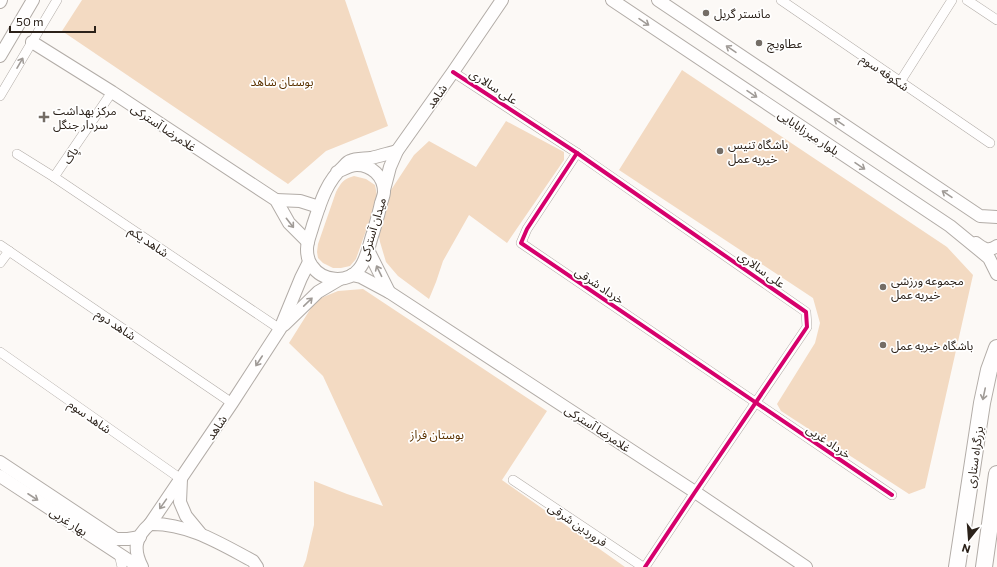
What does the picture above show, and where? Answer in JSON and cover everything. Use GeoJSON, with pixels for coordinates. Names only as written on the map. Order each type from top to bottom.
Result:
{"type":"FeatureCollection","features":[{"type":"Feature","properties":{"kind":"highway","name":"بزرگراه ستاری"},"geometry":{"type":"LineString","coordinates":[[958,567],[982,403],[989,370],[995,352]]}},
{"type":"Feature","properties":{"kind":"highway","name":"بزرگراه ستاری"},"geometry":{"type":"LineString","coordinates":[[984,567],[997,474]]}},
{"type":"Feature","properties":{"kind":"street"},"geometry":{"type":"LineString","coordinates":[[0,56],[33,0]]}},
{"type":"Feature","properties":{"kind":"street"},"geometry":{"type":"LineString","coordinates":[[0,96],[56,0]]}},
{"type":"Feature","properties":{"kind":"street","name":"شاهد"},"geometry":{"type":"LineString","coordinates":[[384,192],[390,167],[397,151],[502,0]]}},
{"type":"Feature","properties":{"kind":"street","name":"بلوار میرزابابایی"},"geometry":{"type":"LineString","coordinates":[[612,0],[950,226],[989,258],[997,274]]}},
{"type":"Feature","properties":{"kind":"street"},"geometry":{"type":"LineString","coordinates":[[658,0],[980,216],[997,223]]}},
{"type":"Feature","properties":{"kind":"street","name":"شکوفه سوم"},"geometry":{"type":"LineString","coordinates":[[781,0],[990,143]]}},
{"type":"Feature","properties":{"kind":"street"},"geometry":{"type":"LineString","coordinates":[[900,82],[952,0]]}},
{"type":"Feature","properties":{"kind":"street"},"geometry":{"type":"LineString","coordinates":[[966,0],[997,20]]}},
{"type":"Feature","properties":{"kind":"street","name":"غلامرضا آسترکی"},"geometry":{"type":"LineString","coordinates":[[32,42],[112,92],[276,200]]}},
{"type":"Feature","properties":{"kind":"street","name":"علی سالاری"},"geometry":{"type":"LineString","coordinates":[[453,72],[577,153],[806,312],[807,327],[644,567]]}},
{"type":"Feature","properties":{"kind":"street","name":"پاک"},"geometry":{"type":"LineString","coordinates":[[54,177],[112,92]]}},
{"type":"Feature","properties":{"kind":"street"},"geometry":{"type":"LineString","coordinates":[[309,262],[307,249],[308,242],[319,207],[331,179],[349,161],[397,151]]}},
{"type":"Feature","properties":{"kind":"street","name":"خرداد شرقی"},"geometry":{"type":"LineString","coordinates":[[577,153],[527,229],[521,243],[755,403]]}},
{"type":"Feature","properties":{"kind":"street","name":"شاهد یکم"},"geometry":{"type":"LineString","coordinates":[[17,154],[54,177],[280,329]]}},
{"type":"Feature","properties":{"kind":"street","name":"میدان آسترکی"},"geometry":{"type":"LineString","coordinates":[[309,262],[314,270],[320,275],[329,278],[346,278],[359,269],[368,250],[384,192],[381,180],[378,174],[368,167],[356,165],[337,172]]}},
{"type":"Feature","properties":{"kind":"street"},"geometry":{"type":"LineString","coordinates":[[276,200],[300,201],[319,207]]}},
{"type":"Feature","properties":{"kind":"street"},"geometry":{"type":"LineString","coordinates":[[276,200],[289,223],[308,242]]}},
{"type":"Feature","properties":{"kind":"street"},"geometry":{"type":"LineString","coordinates":[[980,216],[997,217]]}},
{"type":"Feature","properties":{"kind":"street"},"geometry":{"type":"LineString","coordinates":[[950,226],[984,249],[997,246]]}},
{"type":"Feature","properties":{"kind":"street","name":"شاهد دوم"},"geometry":{"type":"LineString","coordinates":[[0,245],[232,404]]}},
{"type":"Feature","properties":{"kind":"street"},"geometry":{"type":"LineString","coordinates":[[368,250],[389,292]]}},
{"type":"Feature","properties":{"kind":"street"},"geometry":{"type":"LineString","coordinates":[[0,264],[9,251]]}},
{"type":"Feature","properties":{"kind":"street","name":"شاهد"},"geometry":{"type":"LineString","coordinates":[[140,536],[150,524],[232,404],[280,329],[309,262]]}},
{"type":"Feature","properties":{"kind":"street","name":"غلامرضا آسترکی"},"geometry":{"type":"LineString","coordinates":[[352,275],[361,277],[389,292],[695,492],[806,567]]}},
{"type":"Feature","properties":{"kind":"street","name":"شاهد"},"geometry":{"type":"LineString","coordinates":[[280,329],[318,292],[340,279]]}},
{"type":"Feature","properties":{"kind":"street"},"geometry":{"type":"LineString","coordinates":[[995,352],[997,339]]}},
{"type":"Feature","properties":{"kind":"street","name":"شاهد سوم"},"geometry":{"type":"LineString","coordinates":[[0,352],[181,479]]}},
{"type":"Feature","properties":{"kind":"street","name":"خرداد غربی"},"geometry":{"type":"LineString","coordinates":[[755,403],[892,495]]}},
{"type":"Feature","properties":{"kind":"street","name":"بهار غربی"},"geometry":{"type":"LineString","coordinates":[[0,462],[116,539],[128,539],[140,536]]}},
{"type":"Feature","properties":{"kind":"street","name":"بهار غربی"},"geometry":{"type":"LineString","coordinates":[[0,476],[139,567]]}},
{"type":"Feature","properties":{"kind":"street"},"geometry":{"type":"LineString","coordinates":[[181,479],[180,502],[186,516],[200,533]]}},
{"type":"Feature","properties":{"kind":"street","name":"فروردین شرقی"},"geometry":{"type":"LineString","coordinates":[[513,480],[644,567]]}},
{"type":"Feature","properties":{"kind":"street"},"geometry":{"type":"LineString","coordinates":[[150,524],[168,525],[200,533],[253,561],[257,567]]}},
{"type":"Feature","properties":{"kind":"street"},"geometry":{"type":"LineString","coordinates":[[140,536],[136,549],[138,559],[142,567]]}},
{"type":"Feature","properties":{"kind":"street"},"geometry":{"type":"LineString","coordinates":[[119,554],[122,567]]}},
{"type":"Feature","properties":{"kind":"green space","name":"بوستان شاهد"},"geometry":{"type":"Polygon","coordinates":[[[82,0],[345,0],[388,126],[326,151],[288,184],[62,31],[82,0]]]}},
{"type":"Feature","properties":{"kind":"green space","name":"مجموعه ورزشی خیریه عمل"},"geometry":{"type":"Polygon","coordinates":[[[682,70],[947,247],[973,275],[925,488],[909,494],[781,411],[777,404],[815,343],[820,323],[813,298],[619,170],[682,70]]]}},
{"type":"Feature","properties":{"kind":"green space"},"geometry":{"type":"Polygon","coordinates":[[[506,121],[564,152],[564,160],[507,243],[469,215],[443,261],[429,299],[398,276],[386,262],[378,231],[384,203],[414,155],[429,141],[476,167],[506,121]]]}},
{"type":"Feature","properties":{"kind":"green space"},"geometry":{"type":"Polygon","coordinates":[[[354,176],[366,179],[375,185],[377,195],[375,205],[356,259],[350,266],[333,268],[323,263],[318,258],[318,244],[339,186],[347,178],[354,176]]]}},
{"type":"Feature","properties":{"kind":"green space","name":"بوستان فراز"},"geometry":{"type":"Polygon","coordinates":[[[363,289],[547,411],[502,480],[625,567],[303,567],[314,525],[314,481],[383,506],[323,376],[289,343],[316,300],[338,291],[363,289]]]}},
{"type":"Feature","properties":{"kind":"cycle path"},"geometry":{"type":"LineString","coordinates":[[453,72],[577,153],[806,312],[807,327],[645,567]]}},
{"type":"Feature","properties":{"kind":"cycle path"},"geometry":{"type":"LineString","coordinates":[[577,153],[527,229],[521,243],[892,495]]}},
{"type":"Feature","properties":{"kind":"place","name":"مانستر گریل"},"geometry":{"type":"Point","coordinates":[706,13]}},
{"type":"Feature","properties":{"kind":"place","name":"عطاویچ"},"geometry":{"type":"Point","coordinates":[759,43]}},
{"type":"Feature","properties":{"kind":"place","name":"مرکز بهداشت سردار جنگل"},"geometry":{"type":"Point","coordinates":[44,117]}},
{"type":"Feature","properties":{"kind":"place","name":"باشگاه تنیس خیریه عمل"},"geometry":{"type":"Point","coordinates":[720,151]}},
{"type":"Feature","properties":{"kind":"place","name":"مجموعه ورزشی خیریه عمل"},"geometry":{"type":"Point","coordinates":[883,287]}},
{"type":"Feature","properties":{"kind":"place","name":"باشگاه خیریه عمل"},"geometry":{"type":"Point","coordinates":[883,345]}}]}
